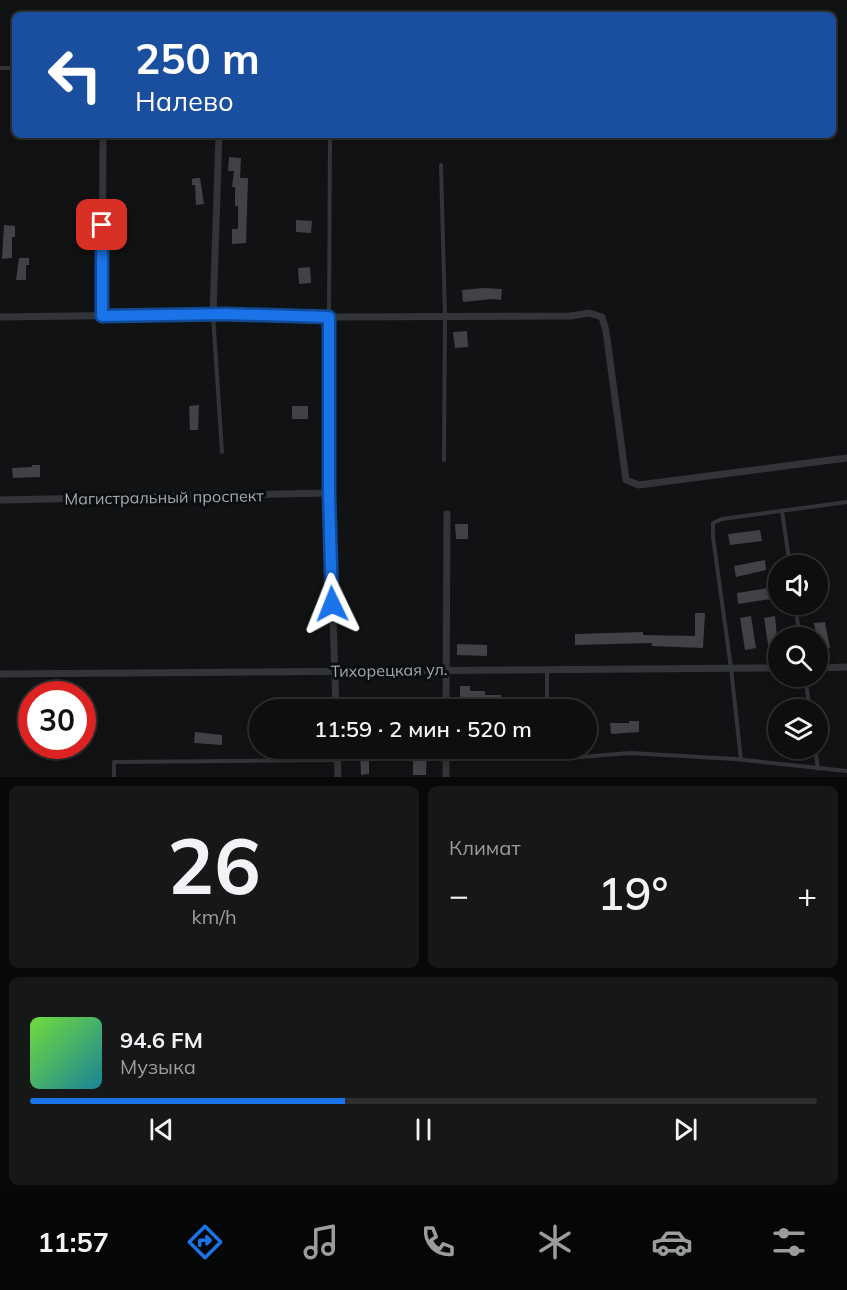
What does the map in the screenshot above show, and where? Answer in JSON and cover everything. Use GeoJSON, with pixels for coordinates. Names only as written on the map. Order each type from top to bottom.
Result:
{"type":"FeatureCollection","features":[{"type":"Feature","properties":{"kind":"street"},"geometry":{"type":"LineString","coordinates":[[102,316],[103,138]]}},
{"type":"Feature","properties":{"kind":"street"},"geometry":{"type":"LineString","coordinates":[[213,314],[219,138]]}},
{"type":"Feature","properties":{"kind":"street"},"geometry":{"type":"LineString","coordinates":[[0,317],[213,314],[329,317],[570,316],[589,313],[602,317],[606,331],[626,480],[639,485],[847,459]]}},
{"type":"Feature","properties":{"kind":"street"},"geometry":{"type":"LineString","coordinates":[[329,317],[329,494],[335,699]]}},
{"type":"Feature","properties":{"kind":"street","name":"Магистральный проспект"},"geometry":{"type":"LineString","coordinates":[[0,500],[329,494]]}},
{"type":"Feature","properties":{"kind":"street"},"geometry":{"type":"LineString","coordinates":[[446,699],[447,514]]}},
{"type":"Feature","properties":{"kind":"street","name":"Тихорецкая ул."},"geometry":{"type":"LineString","coordinates":[[0,674],[768,668]]}},
{"type":"Feature","properties":{"kind":"street"},"geometry":{"type":"LineString","coordinates":[[828,668],[847,668]]}},
{"type":"Feature","properties":{"kind":"street"},"geometry":{"type":"LineString","coordinates":[[446,759],[446,777]]}},
{"type":"Feature","properties":{"kind":"street"},"geometry":{"type":"LineString","coordinates":[[337,760],[338,777]]}},
{"type":"Feature","properties":{"kind":"lane"},"geometry":{"type":"LineString","coordinates":[[329,317],[330,138]]}},
{"type":"Feature","properties":{"kind":"lane"},"geometry":{"type":"LineString","coordinates":[[441,165],[445,316],[444,460]]}},
{"type":"Feature","properties":{"kind":"lane"},"geometry":{"type":"LineString","coordinates":[[213,314],[222,452]]}},
{"type":"Feature","properties":{"kind":"lane"},"geometry":{"type":"LineString","coordinates":[[741,760],[713,523],[722,519],[847,502]]}},
{"type":"Feature","properties":{"kind":"lane"},"geometry":{"type":"LineString","coordinates":[[782,511],[788,555]]}},
{"type":"Feature","properties":{"kind":"lane"},"geometry":{"type":"LineString","coordinates":[[547,669],[547,699]]}},
{"type":"Feature","properties":{"kind":"lane"},"geometry":{"type":"LineString","coordinates":[[597,756],[630,753],[741,760],[847,771]]}},
{"type":"Feature","properties":{"kind":"lane"},"geometry":{"type":"LineString","coordinates":[[817,759],[818,769]]}},
{"type":"Feature","properties":{"kind":"lane"},"geometry":{"type":"LineString","coordinates":[[114,777],[114,762],[337,760]]}},
{"type":"Feature","properties":{"kind":"building"},"geometry":{"type":"Polygon","coordinates":[[[229,157],[241,158],[240,178],[248,178],[246,243],[232,244],[232,229],[238,229],[238,206],[235,206],[235,187],[232,187],[234,171],[228,171],[229,157]]]}},
{"type":"Feature","properties":{"kind":"building"},"geometry":{"type":"Polygon","coordinates":[[[200,178],[204,204],[196,205],[195,185],[192,185],[192,179],[200,178]]]}},
{"type":"Feature","properties":{"kind":"building"},"geometry":{"type":"Polygon","coordinates":[[[296,220],[312,221],[311,233],[296,232],[296,220]]]}},
{"type":"Feature","properties":{"kind":"building"},"geometry":{"type":"Polygon","coordinates":[[[4,225],[15,226],[15,237],[12,237],[12,258],[2,259],[4,225]]]}},
{"type":"Feature","properties":{"kind":"building"},"geometry":{"type":"Polygon","coordinates":[[[19,258],[29,258],[29,265],[26,265],[26,280],[16,280],[19,258]]]}},
{"type":"Feature","properties":{"kind":"building"},"geometry":{"type":"Polygon","coordinates":[[[310,267],[311,283],[299,284],[298,268],[310,267]]]}},
{"type":"Feature","properties":{"kind":"building"},"geometry":{"type":"Polygon","coordinates":[[[502,289],[501,300],[463,302],[462,290],[502,289]]]}},
{"type":"Feature","properties":{"kind":"building"},"geometry":{"type":"Polygon","coordinates":[[[467,331],[468,347],[455,348],[453,332],[467,331]]]}},
{"type":"Feature","properties":{"kind":"building"},"geometry":{"type":"Polygon","coordinates":[[[199,405],[198,430],[190,430],[189,406],[199,405]]]}},
{"type":"Feature","properties":{"kind":"building"},"geometry":{"type":"Polygon","coordinates":[[[292,406],[308,406],[308,419],[292,419],[292,406]]]}},
{"type":"Feature","properties":{"kind":"building"},"geometry":{"type":"Polygon","coordinates":[[[32,465],[40,465],[40,477],[13,478],[12,468],[32,467],[32,465]]]}},
{"type":"Feature","properties":{"kind":"building"},"geometry":{"type":"Polygon","coordinates":[[[455,524],[468,524],[468,539],[456,539],[455,524]]]}},
{"type":"Feature","properties":{"kind":"building"},"geometry":{"type":"Polygon","coordinates":[[[760,530],[762,541],[730,545],[728,534],[760,530]]]}},
{"type":"Feature","properties":{"kind":"building"},"geometry":{"type":"Polygon","coordinates":[[[765,560],[766,570],[736,577],[734,566],[765,560]]]}},
{"type":"Feature","properties":{"kind":"building"},"geometry":{"type":"Polygon","coordinates":[[[768,588],[768,599],[738,604],[737,593],[768,588]]]}},
{"type":"Feature","properties":{"kind":"building"},"geometry":{"type":"Polygon","coordinates":[[[695,613],[705,613],[703,648],[652,646],[652,643],[575,645],[575,634],[643,632],[643,635],[695,636],[695,613]]]}},
{"type":"Feature","properties":{"kind":"building"},"geometry":{"type":"Polygon","coordinates":[[[751,616],[756,648],[745,650],[740,618],[751,616]]]}},
{"type":"Feature","properties":{"kind":"building"},"geometry":{"type":"Polygon","coordinates":[[[775,616],[776,627],[768,627],[768,644],[764,618],[775,616]]]}},
{"type":"Feature","properties":{"kind":"building"},"geometry":{"type":"Polygon","coordinates":[[[825,622],[826,627],[815,627],[814,623],[825,622]]]}},
{"type":"Feature","properties":{"kind":"building"},"geometry":{"type":"Polygon","coordinates":[[[457,644],[487,645],[487,656],[457,655],[457,644]]]}},
{"type":"Feature","properties":{"kind":"building"},"geometry":{"type":"Polygon","coordinates":[[[460,686],[470,686],[470,691],[485,691],[485,695],[501,695],[501,699],[460,698],[460,686]]]}},
{"type":"Feature","properties":{"kind":"building"},"geometry":{"type":"Polygon","coordinates":[[[629,721],[639,721],[639,732],[611,734],[610,723],[629,723],[629,721]]]}},
{"type":"Feature","properties":{"kind":"building"},"geometry":{"type":"Polygon","coordinates":[[[195,732],[222,735],[222,745],[194,743],[195,732]]]}},
{"type":"Feature","properties":{"kind":"building"},"geometry":{"type":"Polygon","coordinates":[[[360,759],[369,759],[369,774],[361,775],[360,759]]]}},
{"type":"Feature","properties":{"kind":"building"},"geometry":{"type":"Polygon","coordinates":[[[413,759],[427,759],[426,775],[413,775],[413,759]]]}},
{"type":"Feature","properties":{"kind":"route"},"geometry":{"type":"LineString","coordinates":[[102,225],[102,316],[225,314],[329,317],[329,494],[332,604]]}}]}
